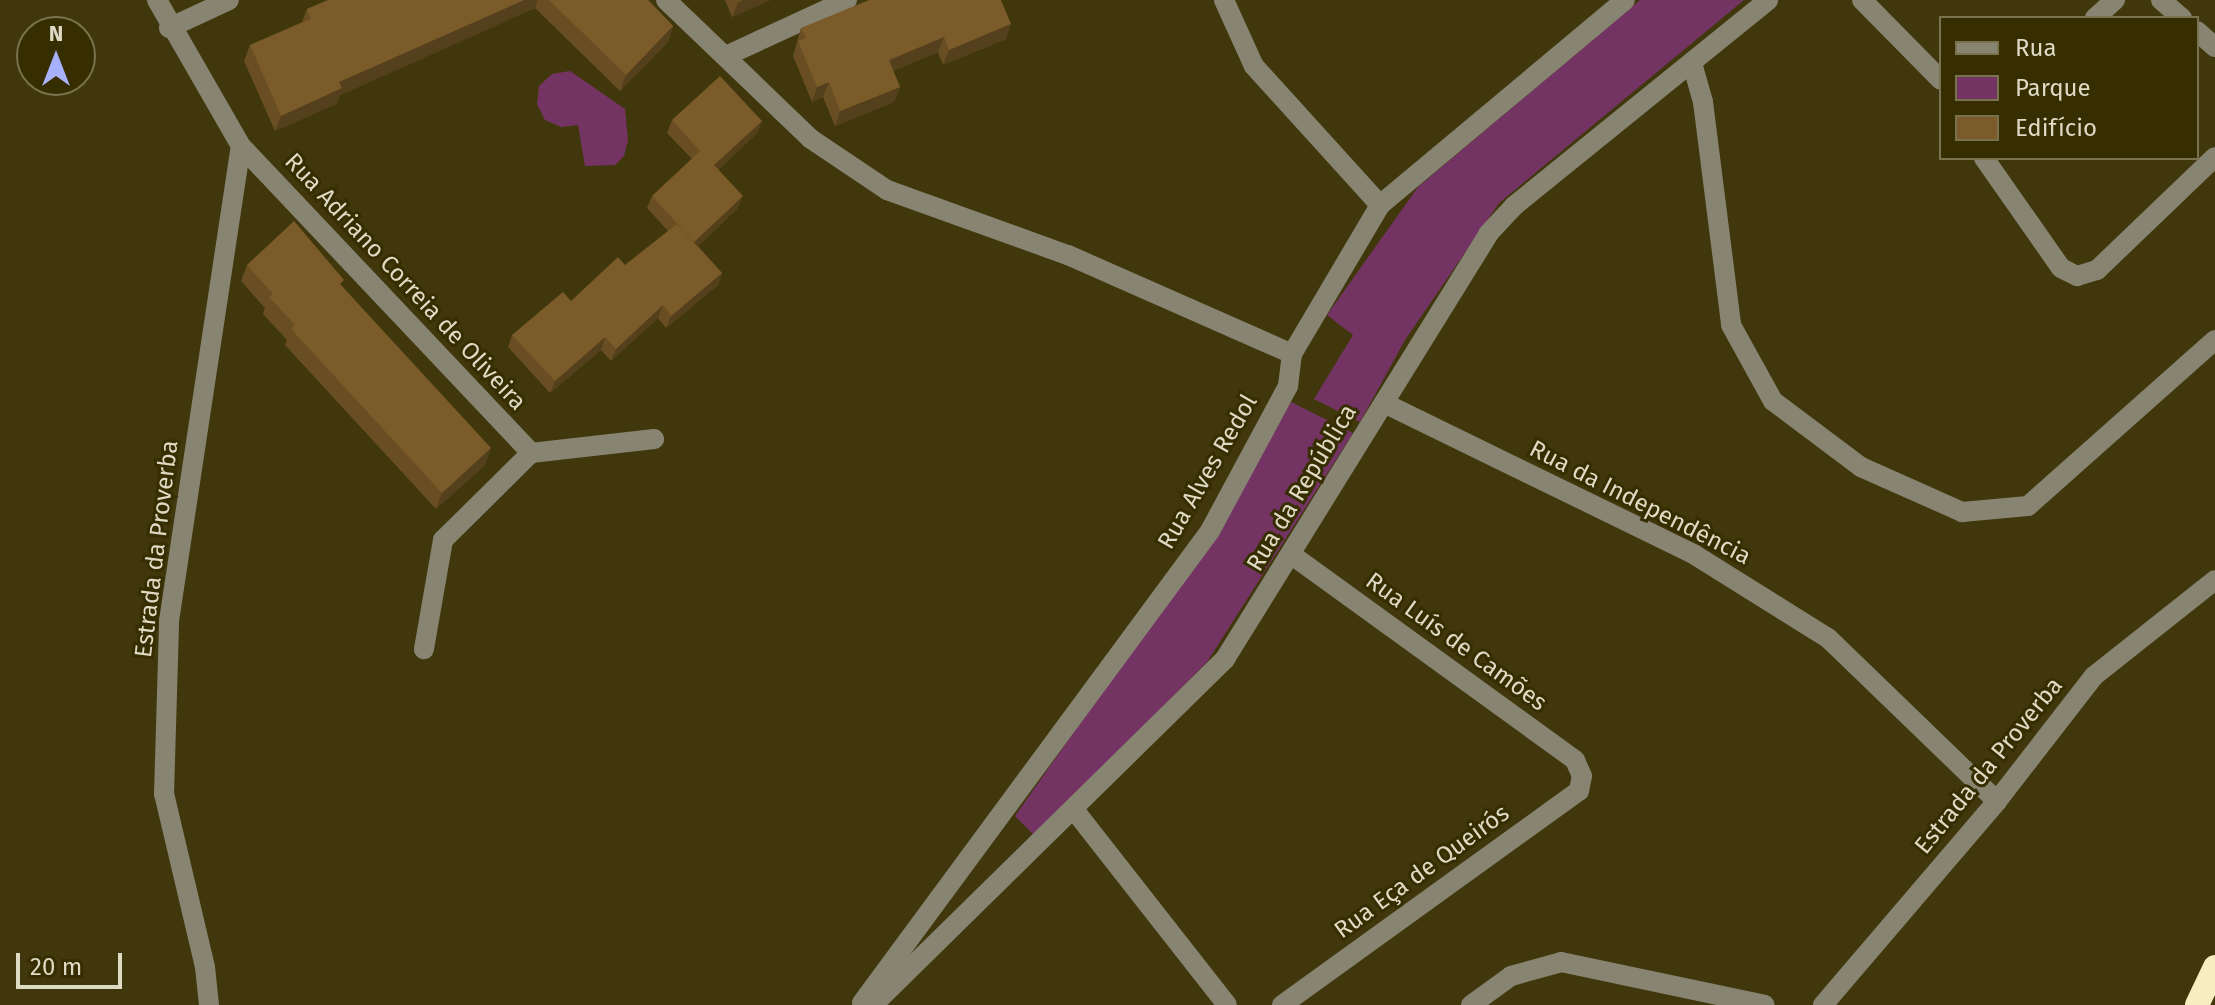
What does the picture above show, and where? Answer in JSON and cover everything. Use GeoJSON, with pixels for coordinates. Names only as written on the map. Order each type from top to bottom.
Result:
{"type":"FeatureCollection","features":[{"type":"Feature","properties":{"kind":"highway"},"geometry":{"type":"LineString","coordinates":[[2197,1005],[2215,967]]}},
{"type":"Feature","properties":{"kind":"street","name":"Rua Adriano Correia de Oliveira"},"geometry":{"type":"LineString","coordinates":[[157,0],[169,28],[241,146],[531,453]]}},
{"type":"Feature","properties":{"kind":"street"},"geometry":{"type":"LineString","coordinates":[[169,28],[229,0]]}},
{"type":"Feature","properties":{"kind":"street"},"geometry":{"type":"LineString","coordinates":[[666,0],[728,55],[811,139],[887,190],[1068,255],[1292,354]]}},
{"type":"Feature","properties":{"kind":"street"},"geometry":{"type":"LineString","coordinates":[[728,55],[847,0]]}},
{"type":"Feature","properties":{"kind":"street"},"geometry":{"type":"LineString","coordinates":[[1224,0],[1254,66],[1380,205]]}},
{"type":"Feature","properties":{"kind":"street","name":"Rua Alves Redol"},"geometry":{"type":"LineString","coordinates":[[860,1005],[1210,531],[1288,386],[1292,354],[1380,205],[1625,0]]}},
{"type":"Feature","properties":{"kind":"street","name":"Rua da República"},"geometry":{"type":"LineString","coordinates":[[873,1005],[1075,811],[1225,659],[1293,556],[1488,234],[1514,206],[1768,0]]}},
{"type":"Feature","properties":{"kind":"street"},"geometry":{"type":"LineString","coordinates":[[1862,0],[1939,78]]}},
{"type":"Feature","properties":{"kind":"street"},"geometry":{"type":"LineString","coordinates":[[2097,16],[2115,0]]}},
{"type":"Feature","properties":{"kind":"street"},"geometry":{"type":"LineString","coordinates":[[2161,0],[2180,16]]}},
{"type":"Feature","properties":{"kind":"street"},"geometry":{"type":"LineString","coordinates":[[2199,33],[2215,47]]}},
{"type":"Feature","properties":{"kind":"street"},"geometry":{"type":"LineString","coordinates":[[1692,63],[1703,102],[1731,325],[1773,401],[1861,467],[1962,512],[2028,506],[2215,340]]}},
{"type":"Feature","properties":{"kind":"street","name":"Estrada da Proverba"},"geometry":{"type":"LineString","coordinates":[[209,1005],[205,967],[164,794],[169,621],[241,146]]}},
{"type":"Feature","properties":{"kind":"street"},"geometry":{"type":"LineString","coordinates":[[1985,160],[2061,268],[2077,276],[2097,270],[2215,157]]}},
{"type":"Feature","properties":{"kind":"street","name":"Rua da Independência"},"geometry":{"type":"LineString","coordinates":[[1384,403],[1695,555],[1828,638],[1997,801]]}},
{"type":"Feature","properties":{"kind":"street"},"geometry":{"type":"LineString","coordinates":[[424,649],[443,540],[531,453],[654,439]]}},
{"type":"Feature","properties":{"kind":"street","name":"Rua Luís de Camões"},"geometry":{"type":"LineString","coordinates":[[1293,556],[1575,760],[1582,776]]}},
{"type":"Feature","properties":{"kind":"street","name":"Estrada da Proverba"},"geometry":{"type":"LineString","coordinates":[[1823,1005],[1997,801],[2094,676],[2215,580]]}},
{"type":"Feature","properties":{"kind":"street","name":"Rua Eça de Queirós"},"geometry":{"type":"LineString","coordinates":[[1282,1005],[1579,791],[1582,776]]}},
{"type":"Feature","properties":{"kind":"street"},"geometry":{"type":"LineString","coordinates":[[1075,811],[1227,1005]]}},
{"type":"Feature","properties":{"kind":"street"},"geometry":{"type":"LineString","coordinates":[[1471,1005],[1511,976],[1561,962],[1765,1005]]}},
{"type":"Feature","properties":{"kind":"green space"},"geometry":{"type":"Polygon","coordinates":[[[1640,0],[1744,0],[1499,203],[1405,340],[1360,422],[1314,399],[1353,335],[1327,315],[1418,187],[1640,0]]]}},
{"type":"Feature","properties":{"kind":"green space"},"geometry":{"type":"Polygon","coordinates":[[[570,71],[625,109],[628,140],[624,156],[615,165],[585,166],[578,125],[561,127],[545,120],[537,104],[539,86],[552,74],[570,71]]]}},
{"type":"Feature","properties":{"kind":"green space"},"geometry":{"type":"Polygon","coordinates":[[[1291,402],[1353,433],[1207,662],[1035,836],[1015,816],[1213,534],[1291,402]]]}},
{"type":"Feature","properties":{"kind":"building"},"geometry":{"type":"Polygon","coordinates":[[[328,0],[524,0],[339,82],[342,88],[281,116],[250,45],[311,19],[307,9],[328,0]]]}},
{"type":"Feature","properties":{"kind":"building"},"geometry":{"type":"Polygon","coordinates":[[[549,0],[648,0],[673,26],[626,75],[549,0]]]}},
{"type":"Feature","properties":{"kind":"building"},"geometry":{"type":"Polygon","coordinates":[[[869,0],[1001,0],[1011,24],[949,50],[944,37],[889,60],[900,87],[840,111],[829,82],[817,87],[798,41],[806,38],[801,28],[869,0]]]}},
{"type":"Feature","properties":{"kind":"building"},"geometry":{"type":"Polygon","coordinates":[[[720,76],[762,121],[714,165],[743,196],[694,242],[652,196],[700,151],[672,120],[720,76]]]}},
{"type":"Feature","properties":{"kind":"building"},"geometry":{"type":"Polygon","coordinates":[[[294,221],[344,280],[340,284],[491,448],[442,493],[291,329],[295,325],[269,297],[273,294],[247,265],[294,221]]]}},
{"type":"Feature","properties":{"kind":"building"},"geometry":{"type":"Polygon","coordinates":[[[677,224],[722,273],[671,316],[663,305],[616,349],[605,337],[555,381],[512,335],[563,292],[571,301],[618,257],[625,265],[677,224]]]}}]}
